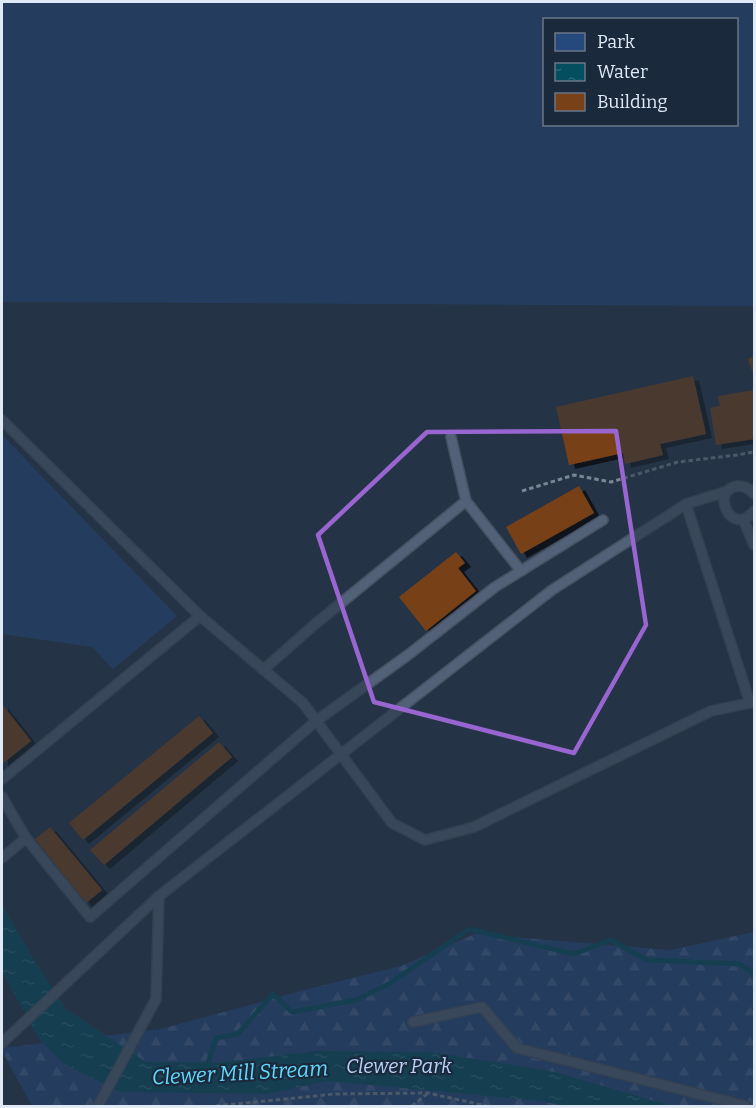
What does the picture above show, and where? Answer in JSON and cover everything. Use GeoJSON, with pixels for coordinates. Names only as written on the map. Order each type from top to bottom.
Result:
{"type":"FeatureCollection","features":[{"type":"Feature","properties":{"kind":"lane"},"geometry":{"type":"LineString","coordinates":[[2,420],[200,616],[303,704],[392,823],[425,840],[474,827],[711,711],[752,702],[687,504]]}},
{"type":"Feature","properties":{"kind":"lane"},"geometry":{"type":"LineString","coordinates":[[452,437],[466,501],[521,571]]}},
{"type":"Feature","properties":{"kind":"lane"},"geometry":{"type":"LineString","coordinates":[[2,1043],[159,896],[552,590],[687,504],[740,486],[746,487],[754,494]]}},
{"type":"Feature","properties":{"kind":"lane"},"geometry":{"type":"LineString","coordinates":[[728,491],[724,503],[725,509],[732,517],[748,518],[754,512]]}},
{"type":"Feature","properties":{"kind":"lane"},"geometry":{"type":"LineString","coordinates":[[263,670],[314,625],[466,501]]}},
{"type":"Feature","properties":{"kind":"lane"},"geometry":{"type":"LineString","coordinates":[[743,519],[754,545]]}},
{"type":"Feature","properties":{"kind":"lane"},"geometry":{"type":"LineString","coordinates":[[2,797],[26,838],[90,917],[316,721],[408,655],[495,587],[603,520]]}},
{"type":"Feature","properties":{"kind":"lane"},"geometry":{"type":"LineString","coordinates":[[2,779],[200,616]]}},
{"type":"Feature","properties":{"kind":"lane"},"geometry":{"type":"LineString","coordinates":[[2,858],[26,838]]}},
{"type":"Feature","properties":{"kind":"lane"},"geometry":{"type":"LineString","coordinates":[[98,1107],[156,999],[159,896]]}},
{"type":"Feature","properties":{"kind":"lane"},"geometry":{"type":"LineString","coordinates":[[413,1022],[482,1007],[516,1048],[746,1107]]}},
{"type":"Feature","properties":{"kind":"path"},"geometry":{"type":"LineString","coordinates":[[522,492],[574,475],[611,482],[678,462],[754,452]]}},
{"type":"Feature","properties":{"kind":"path"},"geometry":{"type":"LineString","coordinates":[[216,1107],[334,1094],[428,1093],[487,1107]]}},
{"type":"Feature","properties":{"kind":"path"},"geometry":{"type":"LineString","coordinates":[[412,1107],[428,1093]]}},
{"type":"Feature","properties":{"kind":"highlighted area"},"geometry":{"type":"Polygon","coordinates":[[[616,431],[646,625],[574,753],[374,702],[318,535],[427,432],[616,431]]]}},
{"type":"Feature","properties":{"kind":"green space"},"geometry":{"type":"Polygon","coordinates":[[[2,2],[754,2],[754,306],[2,302],[2,2]]]}},
{"type":"Feature","properties":{"kind":"green space"},"geometry":{"type":"Polygon","coordinates":[[[2,435],[177,616],[113,669],[92,647],[2,634],[2,435]]]}},
{"type":"Feature","properties":{"kind":"green space","name":"Clewer Park"},"geometry":{"type":"Polygon","coordinates":[[[754,932],[754,1106],[32,1106],[2,1051],[2,1048],[161,1029],[401,966],[475,934],[670,950],[754,932]]]}},
{"type":"Feature","properties":{"kind":"water","name":"Clewer Mill Stream"},"geometry":{"type":"Polygon","coordinates":[[[2,905],[66,1009],[146,1062],[217,1063],[317,1051],[432,1052],[555,1072],[672,1106],[566,1106],[541,1101],[328,1081],[266,1094],[121,1092],[65,1065],[39,1039],[2,972],[2,905]]]}},
{"type":"Feature","properties":{"kind":"building"},"geometry":{"type":"Polygon","coordinates":[[[754,356],[754,377],[748,359],[754,356]]]}},
{"type":"Feature","properties":{"kind":"building"},"geometry":{"type":"Polygon","coordinates":[[[693,376],[706,434],[660,444],[663,455],[625,464],[623,453],[569,465],[556,407],[693,376]]]}},
{"type":"Feature","properties":{"kind":"building"},"geometry":{"type":"Polygon","coordinates":[[[754,390],[754,439],[716,445],[710,408],[720,406],[718,396],[754,390]]]}},
{"type":"Feature","properties":{"kind":"building"},"geometry":{"type":"Polygon","coordinates":[[[579,486],[594,513],[521,554],[506,527],[579,486]]]}},
{"type":"Feature","properties":{"kind":"building"},"geometry":{"type":"Polygon","coordinates":[[[456,552],[465,563],[458,568],[476,591],[426,631],[399,597],[456,552]]]}},
{"type":"Feature","properties":{"kind":"building"},"geometry":{"type":"Polygon","coordinates":[[[2,704],[31,741],[2,764],[2,704]]]}},
{"type":"Feature","properties":{"kind":"building"},"geometry":{"type":"Polygon","coordinates":[[[199,716],[213,733],[83,840],[69,823],[199,716]]]}},
{"type":"Feature","properties":{"kind":"building"},"geometry":{"type":"Polygon","coordinates":[[[219,742],[232,757],[104,865],[90,850],[219,742]]]}},
{"type":"Feature","properties":{"kind":"building"},"geometry":{"type":"Polygon","coordinates":[[[50,827],[102,890],[86,903],[35,839],[50,827]]]}},
{"type":"Feature","properties":{"kind":"waterway","name":"Clewer Mill Stream"},"geometry":{"type":"LineString","coordinates":[[206,1070],[216,1038],[238,1034],[273,994],[292,1012],[356,1000],[389,984],[469,929],[574,954],[611,940],[647,960],[740,964],[754,974]]}}]}
